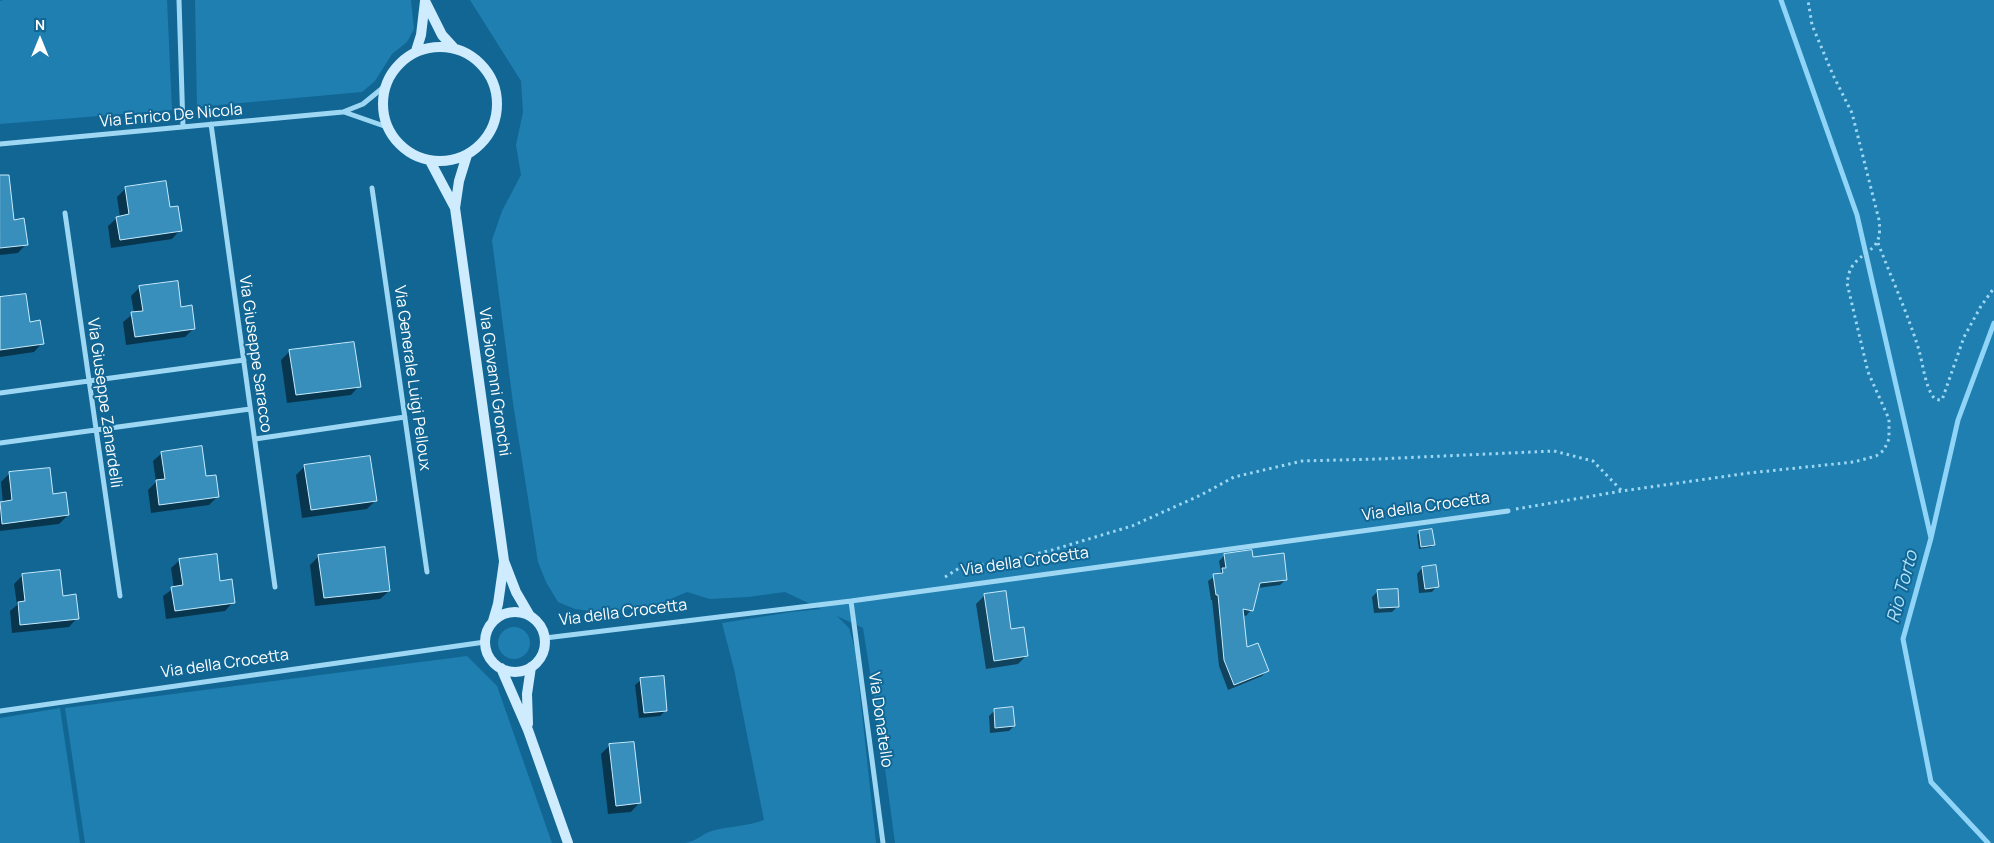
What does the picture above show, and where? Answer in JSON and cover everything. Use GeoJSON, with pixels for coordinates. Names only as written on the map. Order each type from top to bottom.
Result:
{"type":"FeatureCollection","features":[{"type":"Feature","properties":{"kind":"street"},"geometry":{"type":"LineString","coordinates":[[179,0],[183,127]]}},
{"type":"Feature","properties":{"kind":"street"},"geometry":{"type":"LineString","coordinates":[[425,1],[442,35],[453,47]]}},
{"type":"Feature","properties":{"kind":"street"},"geometry":{"type":"LineString","coordinates":[[416,51],[421,35],[425,1]]}},
{"type":"Feature","properties":{"kind":"street"},"geometry":{"type":"LineString","coordinates":[[440,46],[453,47],[469,54],[483,65],[492,79],[497,96],[497,114],[492,130],[481,144],[467,154],[449,160],[430,160],[404,149],[394,139],[387,127],[383,114],[382,100],[385,86],[392,72],[403,60],[416,51],[440,46]]}},
{"type":"Feature","properties":{"kind":"street","name":"Via Enrico De Nicola"},"geometry":{"type":"LineString","coordinates":[[0,144],[344,112],[363,104],[385,86]]}},
{"type":"Feature","properties":{"kind":"street","name":"Via Enrico De Nicola"},"geometry":{"type":"LineString","coordinates":[[344,112],[387,127]]}},
{"type":"Feature","properties":{"kind":"street","name":"Via Giuseppe Saracco"},"geometry":{"type":"LineString","coordinates":[[211,124],[275,587]]}},
{"type":"Feature","properties":{"kind":"street","name":"Via Giovanni Gronchi"},"geometry":{"type":"LineString","coordinates":[[467,154],[459,182],[455,208],[504,561],[516,592],[530,616]]}},
{"type":"Feature","properties":{"kind":"street","name":"Via Giovanni Gronchi"},"geometry":{"type":"LineString","coordinates":[[430,160],[455,208]]}},
{"type":"Feature","properties":{"kind":"street","name":"Via Generale Luigi Pelloux"},"geometry":{"type":"LineString","coordinates":[[372,188],[427,572]]}},
{"type":"Feature","properties":{"kind":"street","name":"Via Giuseppe Zanardelli"},"geometry":{"type":"LineString","coordinates":[[65,213],[120,596]]}},
{"type":"Feature","properties":{"kind":"street"},"geometry":{"type":"LineString","coordinates":[[0,393],[244,360]]}},
{"type":"Feature","properties":{"kind":"street"},"geometry":{"type":"LineString","coordinates":[[0,443],[250,409]]}},
{"type":"Feature","properties":{"kind":"street"},"geometry":{"type":"LineString","coordinates":[[254,439],[405,417]]}},
{"type":"Feature","properties":{"kind":"street","name":"Via della Crocetta"},"geometry":{"type":"LineString","coordinates":[[545,638],[923,591],[1508,510]]}},
{"type":"Feature","properties":{"kind":"street","name":"Via Giovanni Gronchi"},"geometry":{"type":"LineString","coordinates":[[493,621],[498,604],[504,561]]}},
{"type":"Feature","properties":{"kind":"street","name":"Via Donatello"},"geometry":{"type":"LineString","coordinates":[[851,600],[883,843]]}},
{"type":"Feature","properties":{"kind":"street"},"geometry":{"type":"LineString","coordinates":[[500,668],[516,672],[531,667],[542,655],[545,638],[542,629],[530,616],[522,613],[507,613],[493,621],[486,634],[485,642],[489,657],[500,668],[528,730],[568,843]]}},
{"type":"Feature","properties":{"kind":"street","name":"Via della Crocetta"},"geometry":{"type":"LineString","coordinates":[[0,711],[485,642]]}},
{"type":"Feature","properties":{"kind":"street"},"geometry":{"type":"LineString","coordinates":[[528,730],[527,694],[531,667]]}},
{"type":"Feature","properties":{"kind":"path"},"geometry":{"type":"LineString","coordinates":[[1508,510],[1622,491],[1750,473],[1854,462],[1876,456],[1884,450],[1889,439],[1889,419],[1868,372],[1846,283],[1850,269],[1878,243],[1881,233],[1879,220],[1852,113],[1833,75],[1812,25],[1808,0]]}},
{"type":"Feature","properties":{"kind":"path"},"geometry":{"type":"LineString","coordinates":[[1878,243],[1914,335],[1924,374],[1933,397],[1937,400],[1942,400],[1964,337],[1981,306],[1994,288]]}},
{"type":"Feature","properties":{"kind":"path"},"geometry":{"type":"LineString","coordinates":[[923,591],[961,567],[1002,562],[1052,550],[1132,526],[1201,495],[1234,477],[1302,461],[1554,451],[1593,461],[1622,491]]}},
{"type":"Feature","properties":{"kind":"shaded area"},"geometry":{"type":"Polygon","coordinates":[[[167,0],[172,110],[0,124],[0,1],[167,0]]]}},
{"type":"Feature","properties":{"kind":"shaded area"},"geometry":{"type":"Polygon","coordinates":[[[195,0],[411,0],[414,29],[407,42],[392,54],[375,81],[362,92],[197,107],[195,0]]]}},
{"type":"Feature","properties":{"kind":"shaded area"},"geometry":{"type":"Polygon","coordinates":[[[470,0],[1994,0],[1994,843],[895,843],[863,628],[837,616],[849,628],[855,649],[876,843],[684,843],[715,830],[764,820],[734,669],[722,623],[821,609],[785,592],[748,597],[710,599],[687,592],[659,604],[599,612],[575,609],[558,602],[546,582],[538,562],[513,403],[492,240],[502,211],[521,175],[516,145],[523,112],[521,81],[470,0]]]}},
{"type":"Feature","properties":{"kind":"shaded area"},"geometry":{"type":"Polygon","coordinates":[[[514,627],[526,631],[530,643],[526,655],[514,659],[502,655],[498,643],[502,631],[514,627]]]}},
{"type":"Feature","properties":{"kind":"shaded area"},"geometry":{"type":"Polygon","coordinates":[[[467,656],[497,686],[552,843],[85,843],[65,708],[467,656]]]}},
{"type":"Feature","properties":{"kind":"shaded area"},"geometry":{"type":"Polygon","coordinates":[[[60,708],[80,843],[0,843],[0,718],[60,708]]]}},
{"type":"Feature","properties":{"kind":"building"},"geometry":{"type":"Polygon","coordinates":[[[0,175],[9,175],[14,220],[24,218],[28,245],[0,248],[0,175]]]}},
{"type":"Feature","properties":{"kind":"building"},"geometry":{"type":"Polygon","coordinates":[[[166,181],[170,207],[178,206],[182,231],[120,240],[116,217],[129,214],[125,187],[166,181]]]}},
{"type":"Feature","properties":{"kind":"building"},"geometry":{"type":"Polygon","coordinates":[[[178,281],[181,307],[192,305],[195,329],[135,337],[131,312],[143,311],[139,286],[178,281]]]}},
{"type":"Feature","properties":{"kind":"building"},"geometry":{"type":"Polygon","coordinates":[[[26,294],[30,322],[40,320],[44,344],[0,350],[0,297],[26,294]]]}},
{"type":"Feature","properties":{"kind":"building"},"geometry":{"type":"Polygon","coordinates":[[[354,342],[361,387],[296,395],[289,350],[354,342]]]}},
{"type":"Feature","properties":{"kind":"building"},"geometry":{"type":"Polygon","coordinates":[[[202,446],[206,476],[216,475],[219,497],[159,505],[156,480],[165,479],[161,452],[202,446]]]}},
{"type":"Feature","properties":{"kind":"building"},"geometry":{"type":"Polygon","coordinates":[[[370,456],[377,501],[311,510],[304,465],[370,456]]]}},
{"type":"Feature","properties":{"kind":"building"},"geometry":{"type":"Polygon","coordinates":[[[50,468],[53,494],[66,492],[69,515],[2,524],[0,502],[12,500],[9,472],[50,468]]]}},
{"type":"Feature","properties":{"kind":"building"},"geometry":{"type":"Polygon","coordinates":[[[1432,529],[1435,545],[1421,547],[1419,531],[1432,529]]]}},
{"type":"Feature","properties":{"kind":"building"},"geometry":{"type":"Polygon","coordinates":[[[385,547],[390,591],[324,598],[318,555],[385,547]]]}},
{"type":"Feature","properties":{"kind":"building"},"geometry":{"type":"Polygon","coordinates":[[[1252,550],[1253,557],[1284,553],[1287,580],[1260,583],[1253,611],[1243,609],[1247,647],[1258,643],[1269,671],[1234,685],[1224,660],[1218,595],[1216,595],[1213,574],[1223,573],[1222,568],[1226,568],[1224,554],[1252,550]]]}},
{"type":"Feature","properties":{"kind":"building"},"geometry":{"type":"Polygon","coordinates":[[[217,554],[220,581],[232,579],[235,603],[175,611],[171,587],[183,585],[179,559],[217,554]]]}},
{"type":"Feature","properties":{"kind":"building"},"geometry":{"type":"Polygon","coordinates":[[[1436,565],[1439,587],[1425,589],[1422,567],[1436,565]]]}},
{"type":"Feature","properties":{"kind":"building"},"geometry":{"type":"Polygon","coordinates":[[[60,570],[63,596],[76,594],[79,619],[20,625],[18,602],[25,601],[22,574],[60,570]]]}},
{"type":"Feature","properties":{"kind":"building"},"geometry":{"type":"Polygon","coordinates":[[[1398,589],[1399,607],[1379,608],[1377,590],[1398,589]]]}},
{"type":"Feature","properties":{"kind":"building"},"geometry":{"type":"Polygon","coordinates":[[[1006,591],[1011,629],[1024,627],[1028,656],[994,661],[984,594],[1006,591]]]}},
{"type":"Feature","properties":{"kind":"building"},"geometry":{"type":"Polygon","coordinates":[[[664,676],[667,711],[644,713],[640,678],[664,676]]]}},
{"type":"Feature","properties":{"kind":"building"},"geometry":{"type":"Polygon","coordinates":[[[1013,707],[1015,726],[995,728],[994,709],[1013,707]]]}},
{"type":"Feature","properties":{"kind":"building"},"geometry":{"type":"Polygon","coordinates":[[[634,742],[641,803],[616,806],[609,744],[634,742]]]}},
{"type":"Feature","properties":{"kind":"waterway"},"geometry":{"type":"LineString","coordinates":[[1781,0],[1857,215],[1931,538]]}},
{"type":"Feature","properties":{"kind":"waterway","name":"Rio Torto"},"geometry":{"type":"LineString","coordinates":[[1988,843],[1931,782],[1903,639],[1931,538],[1958,420],[1994,323]]}}]}
